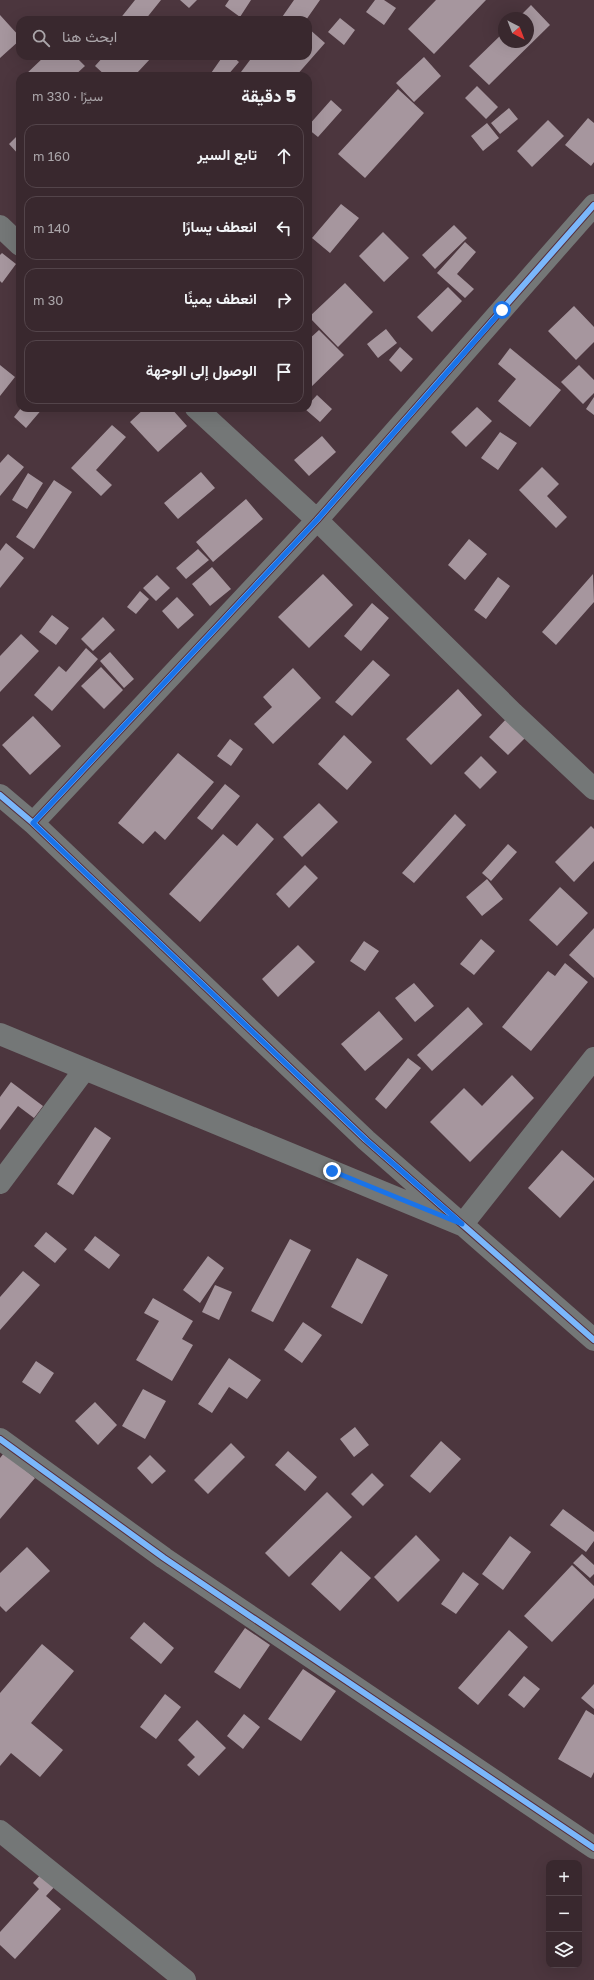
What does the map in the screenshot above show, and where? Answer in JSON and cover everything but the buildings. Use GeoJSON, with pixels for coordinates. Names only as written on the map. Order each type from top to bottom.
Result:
{"type":"FeatureCollection","features":[{"type":"Feature","properties":{"kind":"street"},"geometry":{"type":"LineString","coordinates":[[33,823],[317,520],[594,205]]}},
{"type":"Feature","properties":{"kind":"street"},"geometry":{"type":"LineString","coordinates":[[0,226],[16,241]]}},
{"type":"Feature","properties":{"kind":"street"},"geometry":{"type":"LineString","coordinates":[[200,412],[317,520],[513,713],[594,788]]}},
{"type":"Feature","properties":{"kind":"street"},"geometry":{"type":"LineString","coordinates":[[0,795],[33,823],[366,1140],[594,1340]]}},
{"type":"Feature","properties":{"kind":"street"},"geometry":{"type":"LineString","coordinates":[[0,1034],[462,1224]]}},
{"type":"Feature","properties":{"kind":"street"},"geometry":{"type":"LineString","coordinates":[[462,1224],[594,1058]]}},
{"type":"Feature","properties":{"kind":"street"},"geometry":{"type":"LineString","coordinates":[[0,1183],[85,1069]]}},
{"type":"Feature","properties":{"kind":"street"},"geometry":{"type":"LineString","coordinates":[[0,1439],[164,1558],[594,1848]]}},
{"type":"Feature","properties":{"kind":"street"},"geometry":{"type":"LineString","coordinates":[[0,1831],[185,1980]]}},
{"type":"Feature","properties":{"kind":"cycle path"},"geometry":{"type":"LineString","coordinates":[[33,823],[317,520],[594,205]]}},
{"type":"Feature","properties":{"kind":"cycle path"},"geometry":{"type":"LineString","coordinates":[[0,795],[33,823],[366,1140],[594,1340]]}},
{"type":"Feature","properties":{"kind":"cycle path"},"geometry":{"type":"LineString","coordinates":[[0,1439],[164,1558],[594,1848]]}},
{"type":"Feature","properties":{"kind":"route"},"geometry":{"type":"LineString","coordinates":[[332,1171],[462,1224],[366,1140],[33,823],[317,520],[502,310]]}}]}
